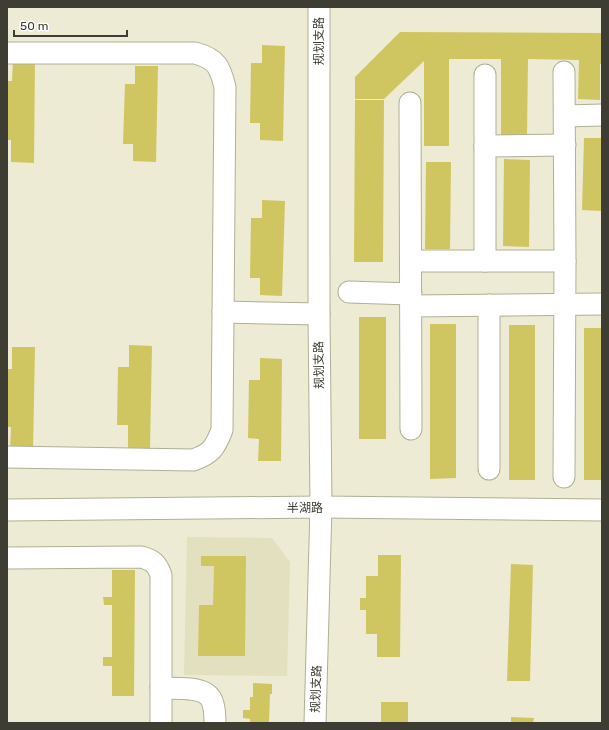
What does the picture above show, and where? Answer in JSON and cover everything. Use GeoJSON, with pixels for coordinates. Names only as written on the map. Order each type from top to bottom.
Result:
{"type":"FeatureCollection","features":[{"type":"Feature","properties":{"kind":"street","name":"规划支路"},"geometry":{"type":"LineString","coordinates":[[315,723],[321,507],[319,314],[319,7]]}},
{"type":"Feature","properties":{"kind":"street"},"geometry":{"type":"LineString","coordinates":[[7,53],[196,53],[207,56],[216,64],[222,73],[225,87],[222,430],[216,445],[206,456],[193,460],[7,457]]}},
{"type":"Feature","properties":{"kind":"street"},"geometry":{"type":"LineString","coordinates":[[564,72],[564,477]]}},
{"type":"Feature","properties":{"kind":"street"},"geometry":{"type":"LineString","coordinates":[[485,75],[485,261]]}},
{"type":"Feature","properties":{"kind":"street"},"geometry":{"type":"LineString","coordinates":[[410,103],[411,429]]}},
{"type":"Feature","properties":{"kind":"street"},"geometry":{"type":"LineString","coordinates":[[565,116],[602,115]]}},
{"type":"Feature","properties":{"kind":"street"},"geometry":{"type":"LineString","coordinates":[[485,146],[565,146]]}},
{"type":"Feature","properties":{"kind":"street"},"geometry":{"type":"LineString","coordinates":[[411,261],[565,261]]}},
{"type":"Feature","properties":{"kind":"street"},"geometry":{"type":"LineString","coordinates":[[348,292],[411,300],[489,305],[602,304]]}},
{"type":"Feature","properties":{"kind":"street"},"geometry":{"type":"LineString","coordinates":[[489,305],[489,469]]}},
{"type":"Feature","properties":{"kind":"street"},"geometry":{"type":"LineString","coordinates":[[223,312],[319,314]]}},
{"type":"Feature","properties":{"kind":"street","name":"半湖路"},"geometry":{"type":"LineString","coordinates":[[7,510],[321,507],[602,510]]}},
{"type":"Feature","properties":{"kind":"street"},"geometry":{"type":"LineString","coordinates":[[7,558],[141,557],[150,559],[158,566],[162,575],[161,723]]}},
{"type":"Feature","properties":{"kind":"street"},"geometry":{"type":"LineString","coordinates":[[161,688],[198,689],[205,692],[212,699],[214,723]]}},
{"type":"Feature","properties":{"kind":"shaded area"},"geometry":{"type":"Polygon","coordinates":[[[187,537],[272,538],[290,562],[287,676],[184,675],[187,537]]]}},
{"type":"Feature","properties":{"kind":"building"},"geometry":{"type":"Polygon","coordinates":[[[400,32],[602,33],[600,100],[578,99],[579,60],[528,59],[527,136],[501,136],[501,59],[449,59],[449,146],[424,146],[424,61],[384,99],[355,99],[355,77],[400,32]]]}},
{"type":"Feature","properties":{"kind":"building"},"geometry":{"type":"Polygon","coordinates":[[[262,45],[285,46],[283,141],[260,140],[260,123],[250,123],[251,63],[262,63],[262,45]]]}},
{"type":"Feature","properties":{"kind":"building"},"geometry":{"type":"Polygon","coordinates":[[[13,60],[35,60],[34,163],[11,162],[11,140],[7,140],[7,81],[12,81],[13,60]]]}},
{"type":"Feature","properties":{"kind":"building"},"geometry":{"type":"Polygon","coordinates":[[[135,66],[158,66],[156,162],[133,161],[133,144],[123,144],[125,84],[135,84],[135,66]]]}},
{"type":"Feature","properties":{"kind":"building"},"geometry":{"type":"Polygon","coordinates":[[[355,100],[384,100],[383,262],[354,262],[355,100]]]}},
{"type":"Feature","properties":{"kind":"building"},"geometry":{"type":"Polygon","coordinates":[[[584,138],[602,138],[602,211],[582,210],[584,138]]]}},
{"type":"Feature","properties":{"kind":"building"},"geometry":{"type":"Polygon","coordinates":[[[504,159],[530,160],[529,247],[503,246],[504,159]]]}},
{"type":"Feature","properties":{"kind":"building"},"geometry":{"type":"Polygon","coordinates":[[[426,162],[451,162],[450,249],[425,249],[426,162]]]}},
{"type":"Feature","properties":{"kind":"building"},"geometry":{"type":"Polygon","coordinates":[[[262,200],[285,201],[282,296],[260,295],[260,278],[250,278],[251,218],[262,218],[262,200]]]}},
{"type":"Feature","properties":{"kind":"building"},"geometry":{"type":"Polygon","coordinates":[[[359,317],[386,317],[386,439],[359,439],[359,317]]]}},
{"type":"Feature","properties":{"kind":"building"},"geometry":{"type":"Polygon","coordinates":[[[430,324],[456,324],[456,478],[430,479],[430,324]]]}},
{"type":"Feature","properties":{"kind":"building"},"geometry":{"type":"Polygon","coordinates":[[[509,325],[535,325],[535,480],[509,480],[509,325]]]}},
{"type":"Feature","properties":{"kind":"building"},"geometry":{"type":"Polygon","coordinates":[[[584,328],[602,328],[602,480],[584,480],[584,328]]]}},
{"type":"Feature","properties":{"kind":"building"},"geometry":{"type":"Polygon","coordinates":[[[129,345],[152,346],[150,448],[128,448],[128,425],[117,425],[118,367],[129,367],[129,345]]]}},
{"type":"Feature","properties":{"kind":"building"},"geometry":{"type":"Polygon","coordinates":[[[12,347],[35,347],[33,450],[10,450],[11,427],[7,427],[7,369],[12,369],[12,347]]]}},
{"type":"Feature","properties":{"kind":"building"},"geometry":{"type":"Polygon","coordinates":[[[260,358],[282,359],[281,461],[258,461],[259,439],[248,438],[249,380],[260,380],[260,358]]]}},
{"type":"Feature","properties":{"kind":"building"},"geometry":{"type":"Polygon","coordinates":[[[378,555],[401,555],[400,657],[377,657],[377,634],[366,634],[366,610],[360,610],[360,598],[366,598],[366,576],[378,576],[378,555]]]}},
{"type":"Feature","properties":{"kind":"building"},"geometry":{"type":"Polygon","coordinates":[[[201,556],[246,556],[245,656],[198,656],[199,605],[213,605],[214,566],[201,566],[201,556]]]}},
{"type":"Feature","properties":{"kind":"building"},"geometry":{"type":"Polygon","coordinates":[[[511,564],[533,565],[530,681],[507,681],[511,564]]]}},
{"type":"Feature","properties":{"kind":"building"},"geometry":{"type":"Polygon","coordinates":[[[112,570],[135,570],[134,696],[112,696],[112,666],[103,666],[103,657],[112,657],[112,605],[104,605],[103,597],[112,597],[112,570]]]}},
{"type":"Feature","properties":{"kind":"building"},"geometry":{"type":"Polygon","coordinates":[[[253,683],[272,684],[272,694],[270,694],[269,723],[250,723],[250,719],[243,718],[243,710],[250,710],[250,697],[253,697],[253,683]]]}},
{"type":"Feature","properties":{"kind":"building"},"geometry":{"type":"Polygon","coordinates":[[[381,702],[408,702],[408,723],[381,723],[381,702]]]}},
{"type":"Feature","properties":{"kind":"building"},"geometry":{"type":"Polygon","coordinates":[[[511,717],[534,718],[533,723],[511,723],[511,717]]]}}]}
